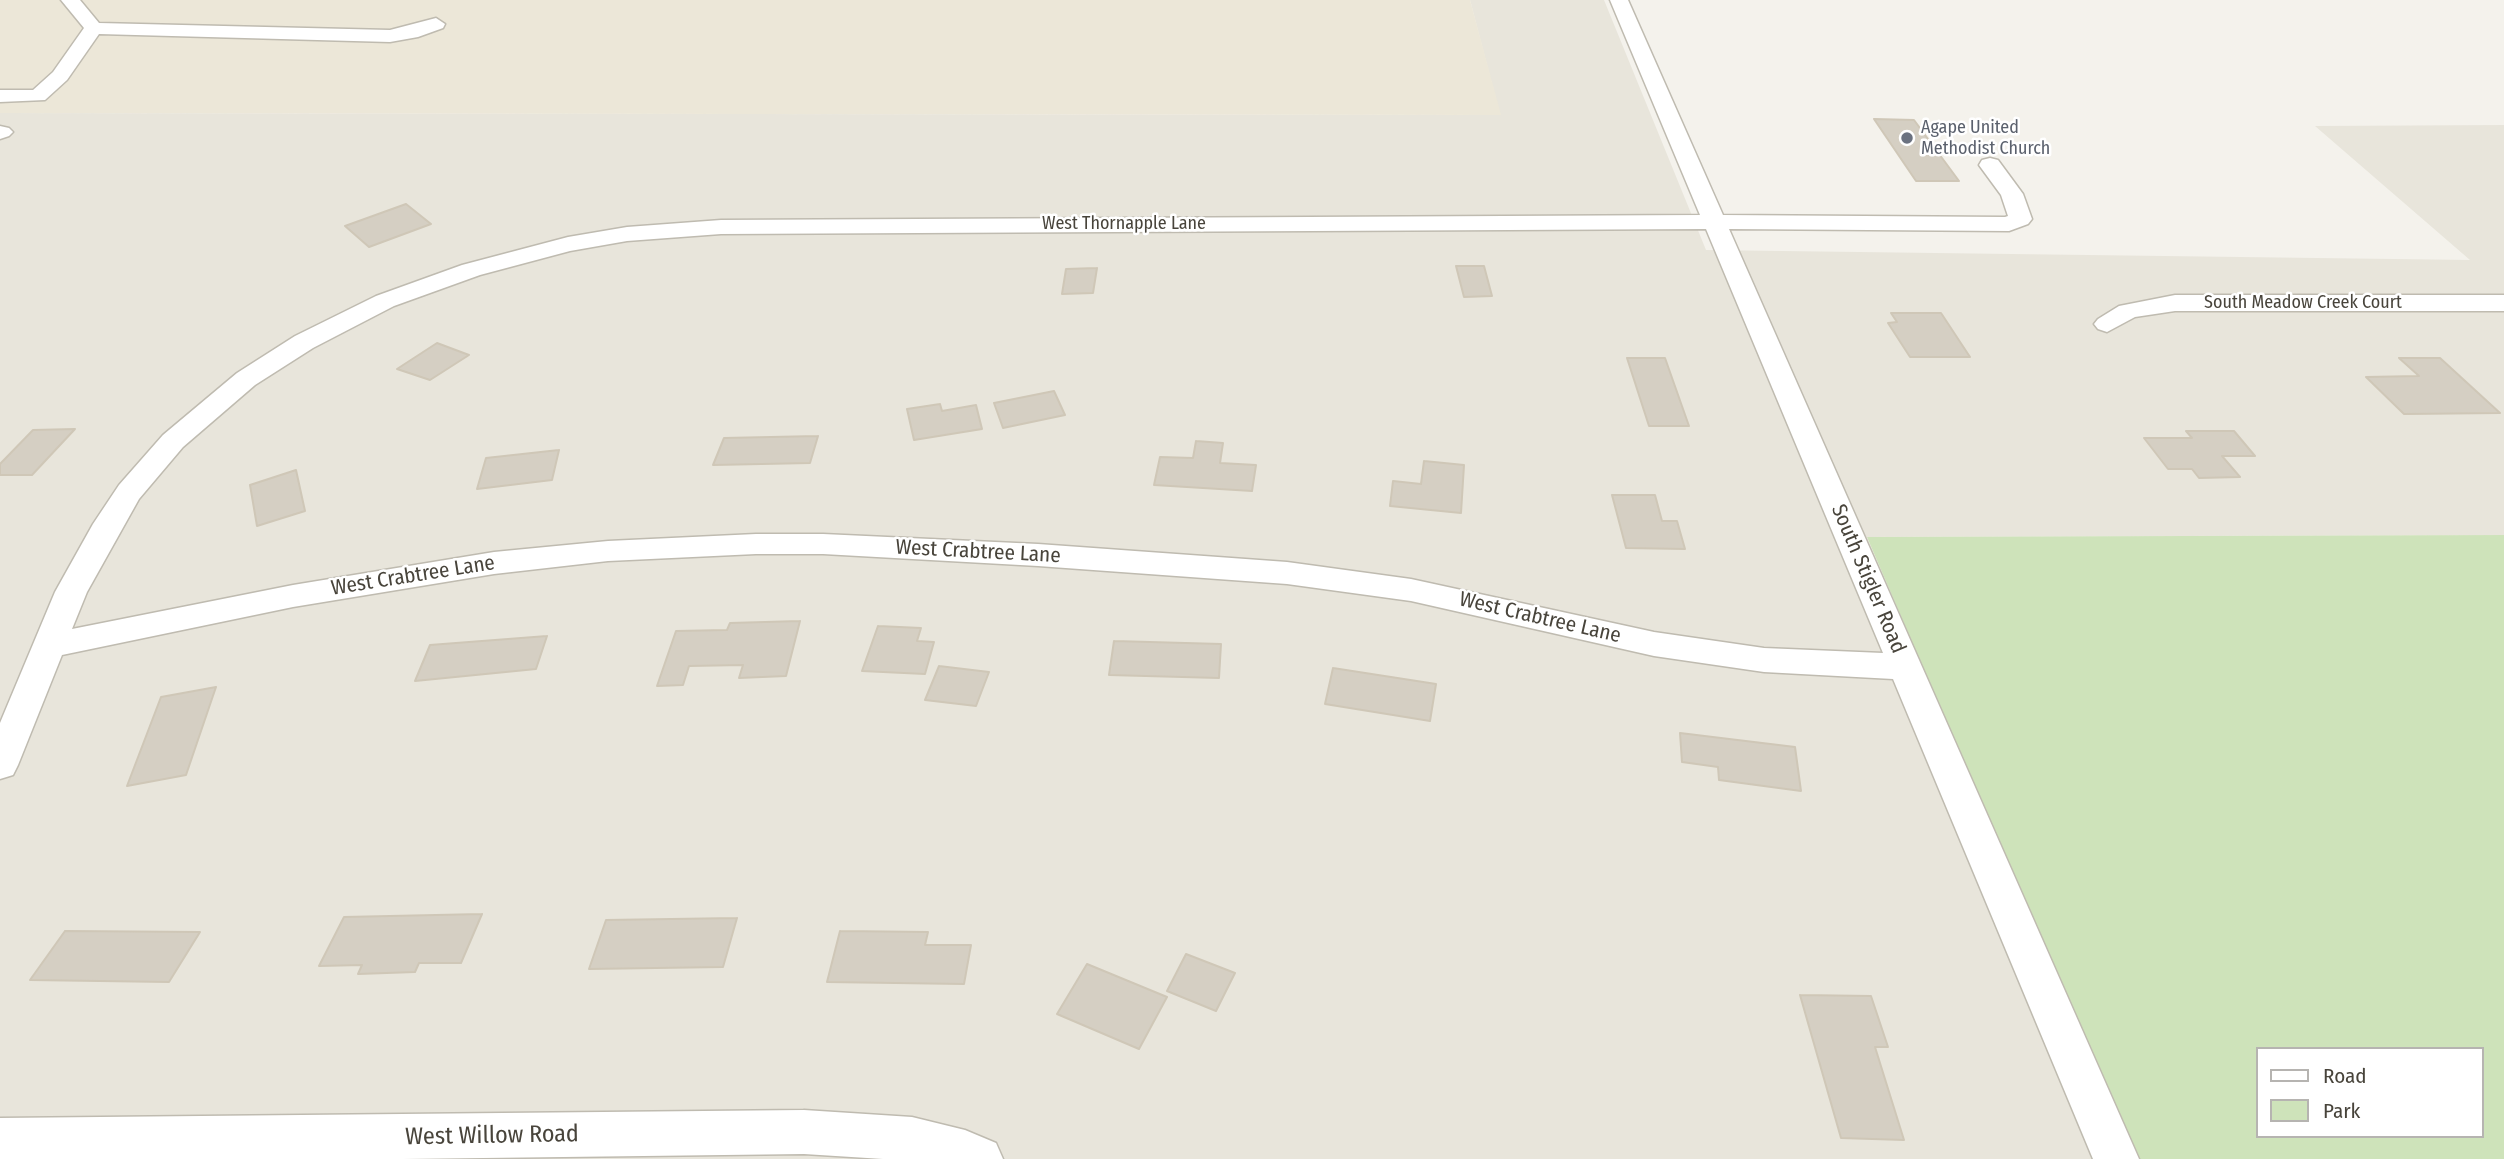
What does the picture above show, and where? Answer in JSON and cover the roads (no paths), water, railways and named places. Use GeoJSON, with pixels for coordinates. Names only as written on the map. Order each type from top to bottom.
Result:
{"type":"FeatureCollection","features":[{"type":"Feature","properties":{"kind":"street"},"geometry":{"type":"LineString","coordinates":[[70,0],[94,28],[390,36],[411,33],[436,24]]}},
{"type":"Feature","properties":{"kind":"street","name":"South Stigler Road"},"geometry":{"type":"LineString","coordinates":[[1619,0],[2116,1159]]}},
{"type":"Feature","properties":{"kind":"street"},"geometry":{"type":"LineString","coordinates":[[0,96],[38,96],[60,75],[94,28]]}},
{"type":"Feature","properties":{"kind":"street","name":"West Thornapple Lane"},"geometry":{"type":"LineString","coordinates":[[0,765],[71,592],[108,524],[130,492],[173,441],[246,379],[304,342],[385,301],[471,270],[534,252],[627,234],[721,227],[1715,222],[2009,224],[2020,219],[2012,194],[1990,165]]}},
{"type":"Feature","properties":{"kind":"street","name":"South Meadow Creek Court"},"geometry":{"type":"LineString","coordinates":[[2107,324],[2128,311],[2175,303],[2504,303]]}},
{"type":"Feature","properties":{"kind":"street","name":"West Crabtree Lane"},"geometry":{"type":"LineString","coordinates":[[50,645],[293,596],[494,563],[608,551],[756,544],[823,544],[1038,555],[1287,573],[1411,590],[1682,648],[1804,664],[1905,667]]}},
{"type":"Feature","properties":{"kind":"street","name":"West Willow Road"},"geometry":{"type":"LineString","coordinates":[[0,1140],[804,1132],[912,1139],[965,1152],[980,1159]]}},
{"type":"Feature","properties":{"kind":"place","name":"Agape United Methodist Church"},"geometry":{"type":"Point","coordinates":[1907,138]}}]}
